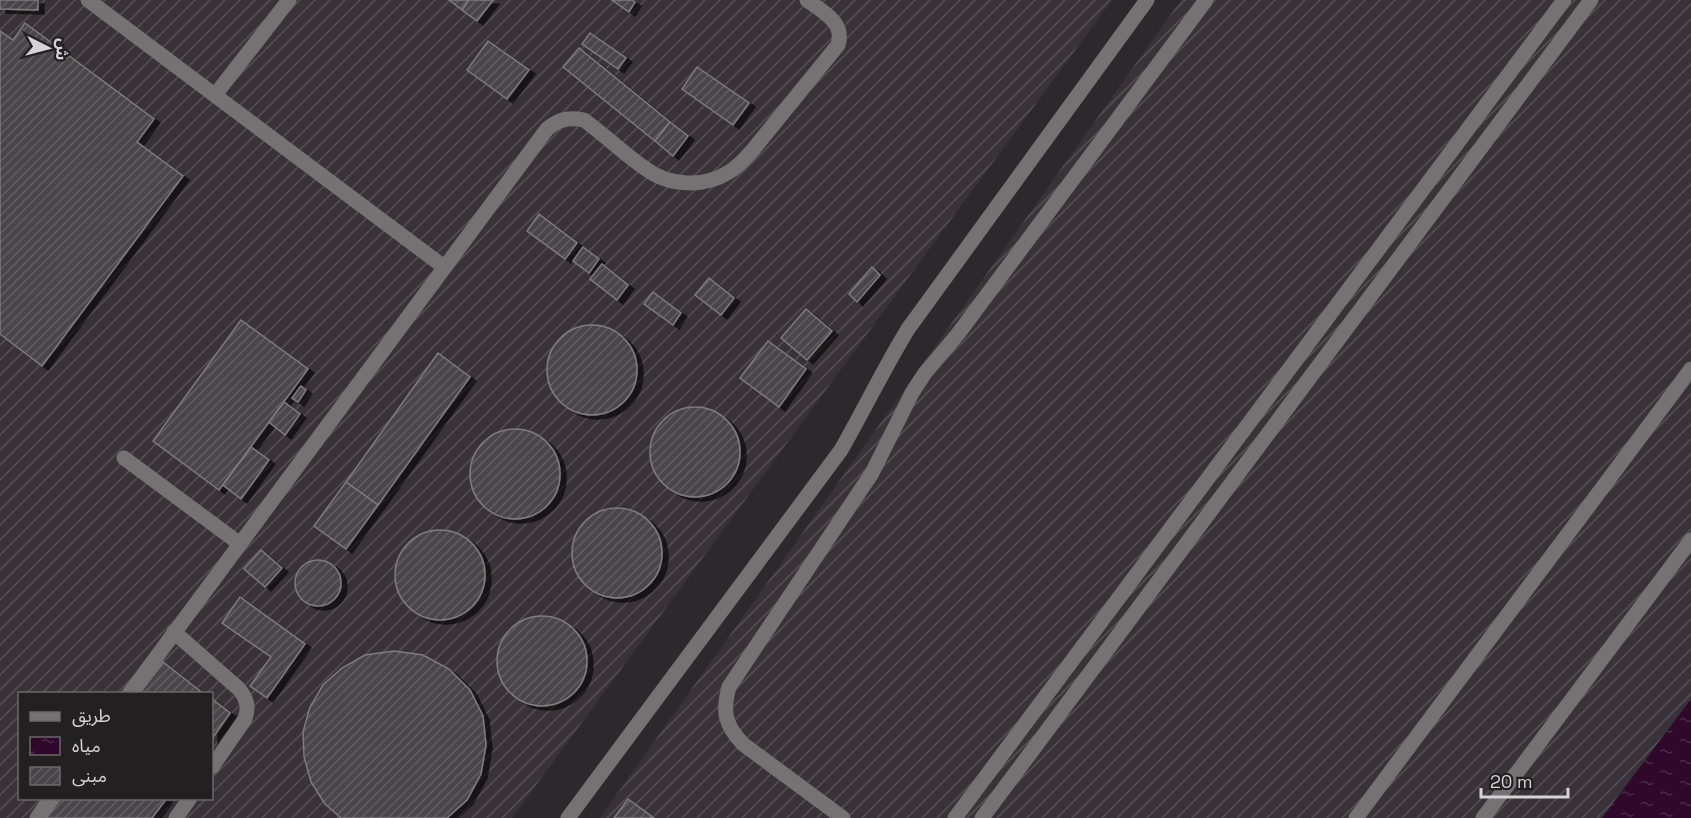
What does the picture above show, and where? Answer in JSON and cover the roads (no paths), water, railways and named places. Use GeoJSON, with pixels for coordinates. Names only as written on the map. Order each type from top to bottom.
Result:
{"type":"FeatureCollection","features":[{"type":"Feature","properties":{"kind":"lane"},"geometry":{"type":"LineString","coordinates":[[88,0],[444,267]]}},
{"type":"Feature","properties":{"kind":"lane"},"geometry":{"type":"LineString","coordinates":[[215,95],[289,0]]}},
{"type":"Feature","properties":{"kind":"lane"},"geometry":{"type":"LineString","coordinates":[[130,692],[547,129],[564,118],[584,120],[647,171],[678,183],[712,180],[728,173],[741,163],[838,45],[840,32],[834,20],[807,0]]}},
{"type":"Feature","properties":{"kind":"lane"},"geometry":{"type":"LineString","coordinates":[[568,818],[841,450],[889,359],[919,314],[1148,0]]}},
{"type":"Feature","properties":{"kind":"lane"},"geometry":{"type":"LineString","coordinates":[[843,818],[743,744],[733,733],[726,718],[725,702],[729,687],[872,473],[912,393],[926,372],[958,334],[1206,0]]}},
{"type":"Feature","properties":{"kind":"lane"},"geometry":{"type":"LineString","coordinates":[[955,818],[1564,0]]}},
{"type":"Feature","properties":{"kind":"lane"},"geometry":{"type":"LineString","coordinates":[[982,818],[1591,0]]}},
{"type":"Feature","properties":{"kind":"lane"},"geometry":{"type":"LineString","coordinates":[[1356,818],[1691,369]]}},
{"type":"Feature","properties":{"kind":"lane"},"geometry":{"type":"LineString","coordinates":[[124,458],[240,543]]}},
{"type":"Feature","properties":{"kind":"lane"},"geometry":{"type":"LineString","coordinates":[[1483,818],[1691,540]]}},
{"type":"Feature","properties":{"kind":"lane"},"geometry":{"type":"LineString","coordinates":[[174,632],[239,689],[248,703],[245,718],[213,766]]}},
{"type":"Feature","properties":{"kind":"lane"},"geometry":{"type":"LineString","coordinates":[[37,818],[50,800]]}},
{"type":"Feature","properties":{"kind":"lane"},"geometry":{"type":"LineString","coordinates":[[176,818],[189,800]]}},
{"type":"Feature","properties":{"kind":"water"},"geometry":{"type":"Polygon","coordinates":[[[1691,699],[1691,818],[1602,818],[1691,699]]]}}]}
